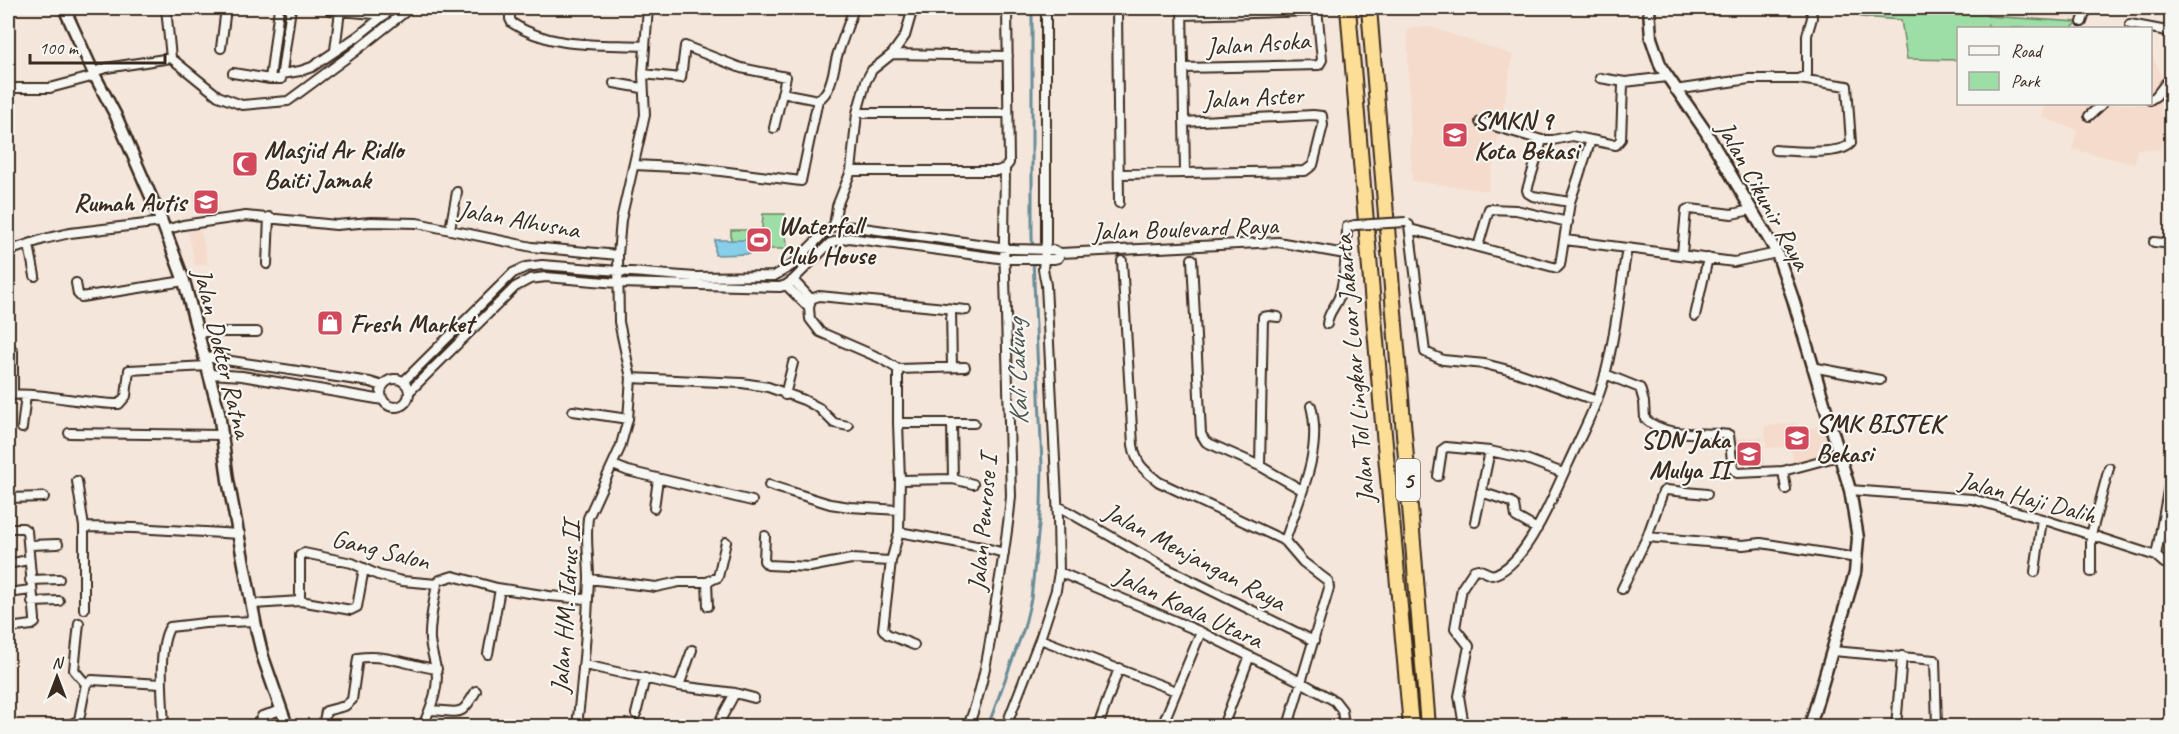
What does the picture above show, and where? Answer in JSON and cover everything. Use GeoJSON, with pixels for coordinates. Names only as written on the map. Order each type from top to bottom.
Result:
{"type":"FeatureCollection","features":[{"type":"Feature","properties":{"kind":"highway","name":"Jalan Tol Lingkar Luar Jakarta"},"geometry":{"type":"LineString","coordinates":[[1348,8],[1411,726]]}},
{"type":"Feature","properties":{"kind":"highway","name":"Jalan Tol Lingkar Luar Jakarta"},"geometry":{"type":"LineString","coordinates":[[1369,8],[1428,726]]}},
{"type":"Feature","properties":{"kind":"street","name":"Jalan Dokter Ratna"},"geometry":{"type":"LineString","coordinates":[[64,8],[116,116],[164,226],[184,281],[208,366],[263,657],[287,726]]}},
{"type":"Feature","properties":{"kind":"street"},"geometry":{"type":"LineString","coordinates":[[166,8],[171,58],[218,96],[242,105],[288,101],[410,8]]}},
{"type":"Feature","properties":{"kind":"street"},"geometry":{"type":"LineString","coordinates":[[220,8],[224,27]]}},
{"type":"Feature","properties":{"kind":"street"},"geometry":{"type":"LineString","coordinates":[[221,48],[226,8]]}},
{"type":"Feature","properties":{"kind":"street"},"geometry":{"type":"LineString","coordinates":[[270,79],[279,8]]}},
{"type":"Feature","properties":{"kind":"street"},"geometry":{"type":"LineString","coordinates":[[233,73],[280,80],[291,8]]}},
{"type":"Feature","properties":{"kind":"street"},"geometry":{"type":"LineString","coordinates":[[282,74],[306,70],[393,8]]}},
{"type":"Feature","properties":{"kind":"street"},"geometry":{"type":"LineString","coordinates":[[510,8],[512,23],[540,36],[579,45],[645,46]]}},
{"type":"Feature","properties":{"kind":"street"},"geometry":{"type":"LineString","coordinates":[[618,255],[621,220],[645,115],[642,88],[648,8]]}},
{"type":"Feature","properties":{"kind":"street"},"geometry":{"type":"LineString","coordinates":[[782,93],[818,100],[823,98],[833,78],[837,56],[854,8]]}},
{"type":"Feature","properties":{"kind":"street"},"geometry":{"type":"LineString","coordinates":[[834,226],[837,206],[851,171],[857,113],[866,81],[872,70],[892,54],[905,36],[913,8]]}},
{"type":"Feature","properties":{"kind":"street","name":"Jalan Penrose I"},"geometry":{"type":"LineString","coordinates":[[968,726],[977,703],[986,667],[1008,530],[1011,484],[1010,259],[1005,168],[1009,163],[1007,8]]}},
{"type":"Feature","properties":{"kind":"street"},"geometry":{"type":"LineString","coordinates":[[1006,726],[1040,639],[1056,590],[1059,572],[1058,506],[1046,285],[1043,273],[1046,8]]}},
{"type":"Feature","properties":{"kind":"street"},"geometry":{"type":"LineString","coordinates":[[1117,8],[1119,203]]}},
{"type":"Feature","properties":{"kind":"street","name":"Jalan Cikunir Raya"},"geometry":{"type":"LineString","coordinates":[[1649,8],[1651,38],[1656,56],[1675,90],[1706,132],[1776,253],[1793,299],[1850,490],[1858,538],[1857,558],[1851,593],[1810,726]]}},
{"type":"Feature","properties":{"kind":"street"},"geometry":{"type":"LineString","coordinates":[[1798,79],[1807,75],[1807,35],[1812,18],[1811,8]]}},
{"type":"Feature","properties":{"kind":"street"},"geometry":{"type":"LineString","coordinates":[[2082,22],[2087,8]]}},
{"type":"Feature","properties":{"kind":"street"},"geometry":{"type":"LineString","coordinates":[[1119,174],[1185,172],[1182,11],[1317,9]]}},
{"type":"Feature","properties":{"kind":"street","name":"Jalan Asoka"},"geometry":{"type":"LineString","coordinates":[[1184,68],[1319,64],[1322,60],[1317,9]]}},
{"type":"Feature","properties":{"kind":"street"},"geometry":{"type":"LineString","coordinates":[[330,10],[385,15]]}},
{"type":"Feature","properties":{"kind":"street"},"geometry":{"type":"LineString","coordinates":[[335,50],[340,11]]}},
{"type":"Feature","properties":{"kind":"street"},"geometry":{"type":"LineString","coordinates":[[2130,24],[2146,27]]}},
{"type":"Feature","properties":{"kind":"street"},"geometry":{"type":"LineString","coordinates":[[2152,28],[2172,32]]}},
{"type":"Feature","properties":{"kind":"street"},"geometry":{"type":"LineString","coordinates":[[643,74],[681,78],[685,46],[741,68],[786,77],[774,128]]}},
{"type":"Feature","properties":{"kind":"street"},"geometry":{"type":"LineString","coordinates":[[892,54],[1008,56]]}},
{"type":"Feature","properties":{"kind":"street"},"geometry":{"type":"LineString","coordinates":[[8,88],[50,88],[106,68],[171,58]]}},
{"type":"Feature","properties":{"kind":"street"},"geometry":{"type":"LineString","coordinates":[[1600,78],[1625,82],[1667,77]]}},
{"type":"Feature","properties":{"kind":"street"},"geometry":{"type":"LineString","coordinates":[[1675,90],[1749,79],[1798,79],[1847,86],[1851,143],[1846,148],[1817,151],[1775,150]]}},
{"type":"Feature","properties":{"kind":"street"},"geometry":{"type":"LineString","coordinates":[[1480,122],[1542,140],[1572,136],[1619,144],[1622,139],[1623,85],[1625,82]]}},
{"type":"Feature","properties":{"kind":"street"},"geometry":{"type":"LineString","coordinates":[[2152,99],[2166,83],[2172,82]]}},
{"type":"Feature","properties":{"kind":"street"},"geometry":{"type":"LineString","coordinates":[[614,84],[642,88]]}},
{"type":"Feature","properties":{"kind":"street"},"geometry":{"type":"LineString","coordinates":[[634,165],[696,168],[801,181],[818,100]]}},
{"type":"Feature","properties":{"kind":"street"},"geometry":{"type":"LineString","coordinates":[[2089,116],[2101,105]]}},
{"type":"Feature","properties":{"kind":"street"},"geometry":{"type":"LineString","coordinates":[[857,113],[1008,113]]}},
{"type":"Feature","properties":{"kind":"street","name":"Jalan Aster"},"geometry":{"type":"LineString","coordinates":[[1184,122],[1313,115],[1322,116],[1323,119],[1311,169],[1305,171],[1185,172]]}},
{"type":"Feature","properties":{"kind":"street"},"geometry":{"type":"LineString","coordinates":[[1542,140],[1527,190],[1528,194],[1570,202]]}},
{"type":"Feature","properties":{"kind":"street"},"geometry":{"type":"LineString","coordinates":[[1327,324],[1328,316],[1341,292],[1347,248],[1347,227],[1355,225],[1408,225],[1557,268],[1560,265],[1565,240],[1570,202],[1591,140]]}},
{"type":"Feature","properties":{"kind":"street"},"geometry":{"type":"LineString","coordinates":[[851,171],[997,171],[1005,168]]}},
{"type":"Feature","properties":{"kind":"street"},"geometry":{"type":"LineString","coordinates":[[450,229],[457,192]]}},
{"type":"Feature","properties":{"kind":"street"},"geometry":{"type":"LineString","coordinates":[[1478,247],[1489,209],[1516,210],[1568,222]]}},
{"type":"Feature","properties":{"kind":"street"},"geometry":{"type":"LineString","coordinates":[[1682,254],[1686,210],[1732,214],[1751,210]]}},
{"type":"Feature","properties":{"kind":"street","name":"Jalan Alhusna"},"geometry":{"type":"LineString","coordinates":[[8,251],[70,233],[183,225],[246,216],[336,225],[371,222],[417,223],[532,247],[618,255]]}},
{"type":"Feature","properties":{"kind":"street"},"geometry":{"type":"LineString","coordinates":[[267,264],[269,217]]}},
{"type":"Feature","properties":{"kind":"street"},"geometry":{"type":"LineString","coordinates":[[1408,225],[1425,351],[1443,360],[1485,364],[1516,372],[1597,401]]}},
{"type":"Feature","properties":{"kind":"street"},"geometry":{"type":"LineString","coordinates":[[208,366],[242,376],[383,400],[389,406],[398,407],[405,403],[409,392],[523,281],[546,277],[617,283],[775,287],[790,283],[830,243],[849,238],[1010,259],[1058,258],[1061,254],[1044,248],[1009,249],[856,227],[834,226],[791,266],[774,276],[695,277],[542,265],[518,270],[403,381],[392,380],[383,386],[383,400]]}},
{"type":"Feature","properties":{"kind":"street"},"geometry":{"type":"LineString","coordinates":[[1565,240],[1734,262],[1776,253]]}},
{"type":"Feature","properties":{"kind":"street","name":"Jalan Boulevard Raya"},"geometry":{"type":"LineString","coordinates":[[1061,254],[1278,242],[1345,254]]}},
{"type":"Feature","properties":{"kind":"street"},"geometry":{"type":"LineString","coordinates":[[2154,242],[2172,244]]}},
{"type":"Feature","properties":{"kind":"street"},"geometry":{"type":"LineString","coordinates":[[29,245],[35,276]]}},
{"type":"Feature","properties":{"kind":"street"},"geometry":{"type":"LineString","coordinates":[[1464,726],[1459,696],[1470,648],[1455,628],[1462,588],[1473,570],[1478,569],[1492,575],[1504,571],[1537,529],[1597,401],[1605,374],[1627,248]]}},
{"type":"Feature","properties":{"kind":"street","name":"Jalan HM. Idrus II"},"geometry":{"type":"LineString","coordinates":[[577,726],[585,665],[586,599],[589,579],[586,531],[588,518],[613,465],[628,418],[631,378],[619,321],[618,255]]}},
{"type":"Feature","properties":{"kind":"street"},"geometry":{"type":"LineString","coordinates":[[1695,316],[1708,258]]}},
{"type":"Feature","properties":{"kind":"street"},"geometry":{"type":"LineString","coordinates":[[1192,259],[1200,434],[1206,442],[1260,466],[1302,490]]}},
{"type":"Feature","properties":{"kind":"street"},"geometry":{"type":"LineString","coordinates":[[1122,261],[1133,445],[1136,461],[1159,482],[1285,541],[1303,562],[1328,581],[1329,588],[1288,726]]}},
{"type":"Feature","properties":{"kind":"street"},"geometry":{"type":"LineString","coordinates":[[76,283],[78,294],[81,297],[184,281]]}},
{"type":"Feature","properties":{"kind":"street"},"geometry":{"type":"LineString","coordinates":[[790,283],[811,299]]}},
{"type":"Feature","properties":{"kind":"street"},"geometry":{"type":"LineString","coordinates":[[790,283],[808,308],[810,319],[820,332],[880,358],[898,369],[965,367]]}},
{"type":"Feature","properties":{"kind":"street"},"geometry":{"type":"LineString","coordinates":[[811,299],[819,296],[966,310]]}},
{"type":"Feature","properties":{"kind":"street"},"geometry":{"type":"LineString","coordinates":[[808,308],[811,299]]}},
{"type":"Feature","properties":{"kind":"street"},"geometry":{"type":"LineString","coordinates":[[951,309],[952,368]]}},
{"type":"Feature","properties":{"kind":"street"},"geometry":{"type":"LineString","coordinates":[[1260,466],[1263,318],[1278,317]]}},
{"type":"Feature","properties":{"kind":"street"},"geometry":{"type":"LineString","coordinates":[[199,332],[256,332]]}},
{"type":"Feature","properties":{"kind":"street"},"geometry":{"type":"LineString","coordinates":[[8,346],[14,351],[10,395],[54,396],[77,402],[119,404],[126,396],[129,370],[208,366],[370,381],[383,386]]}},
{"type":"Feature","properties":{"kind":"street"},"geometry":{"type":"LineString","coordinates":[[785,395],[793,363]]}},
{"type":"Feature","properties":{"kind":"street"},"geometry":{"type":"LineString","coordinates":[[1812,367],[1880,380]]}},
{"type":"Feature","properties":{"kind":"street"},"geometry":{"type":"LineString","coordinates":[[898,369],[899,532],[891,561],[884,629],[887,634],[914,645]]}},
{"type":"Feature","properties":{"kind":"street"},"geometry":{"type":"LineString","coordinates":[[1605,374],[1640,388],[1645,419],[1652,424],[1682,433],[1730,435],[1733,469],[1737,473],[1783,471],[1839,456]]}},
{"type":"Feature","properties":{"kind":"street"},"geometry":{"type":"LineString","coordinates":[[631,378],[742,383],[768,387],[811,404],[834,423],[848,426]]}},
{"type":"Feature","properties":{"kind":"street"},"geometry":{"type":"LineString","coordinates":[[403,381],[409,392]]}},
{"type":"Feature","properties":{"kind":"street"},"geometry":{"type":"LineString","coordinates":[[22,428],[26,395]]}},
{"type":"Feature","properties":{"kind":"street"},"geometry":{"type":"LineString","coordinates":[[1285,541],[1311,466],[1314,434],[1311,406]]}},
{"type":"Feature","properties":{"kind":"street"},"geometry":{"type":"LineString","coordinates":[[573,411],[628,418]]}},
{"type":"Feature","properties":{"kind":"street"},"geometry":{"type":"LineString","coordinates":[[898,423],[974,423]]}},
{"type":"Feature","properties":{"kind":"street"},"geometry":{"type":"LineString","coordinates":[[952,424],[953,479]]}},
{"type":"Feature","properties":{"kind":"street"},"geometry":{"type":"LineString","coordinates":[[69,433],[222,435]]}},
{"type":"Feature","properties":{"kind":"street"},"geometry":{"type":"LineString","coordinates":[[1438,476],[1444,447],[1490,451],[1526,459],[1563,472]]}},
{"type":"Feature","properties":{"kind":"street"},"geometry":{"type":"LineString","coordinates":[[1474,522],[1490,451]]}},
{"type":"Feature","properties":{"kind":"street"},"geometry":{"type":"LineString","coordinates":[[613,465],[658,479],[752,501]]}},
{"type":"Feature","properties":{"kind":"street"},"geometry":{"type":"LineString","coordinates":[[2091,572],[2091,535],[2109,468]]}},
{"type":"Feature","properties":{"kind":"street"},"geometry":{"type":"LineString","coordinates":[[2156,556],[2172,469]]}},
{"type":"Feature","properties":{"kind":"street"},"geometry":{"type":"LineString","coordinates":[[1783,471],[1786,489]]}},
{"type":"Feature","properties":{"kind":"street"},"geometry":{"type":"LineString","coordinates":[[654,508],[658,479]]}},
{"type":"Feature","properties":{"kind":"street"},"geometry":{"type":"LineString","coordinates":[[900,480],[953,479],[973,484]]}},
{"type":"Feature","properties":{"kind":"street"},"geometry":{"type":"LineString","coordinates":[[77,481],[84,527],[84,609]]}},
{"type":"Feature","properties":{"kind":"street"},"geometry":{"type":"LineString","coordinates":[[769,485],[830,504],[899,510]]}},
{"type":"Feature","properties":{"kind":"street"},"geometry":{"type":"LineString","coordinates":[[1622,589],[1647,537],[1663,492],[1666,490],[1707,494]]}},
{"type":"Feature","properties":{"kind":"street","name":"Jalan Haji Dalih"},"geometry":{"type":"LineString","coordinates":[[1850,490],[1972,499],[2043,519],[2156,556],[2172,566]]}},
{"type":"Feature","properties":{"kind":"street"},"geometry":{"type":"LineString","coordinates":[[1481,492],[1511,501],[1516,517],[1537,529]]}},
{"type":"Feature","properties":{"kind":"street"},"geometry":{"type":"LineString","coordinates":[[8,498],[44,497]]}},
{"type":"Feature","properties":{"kind":"street","name":"Jalan Menjangan Raya"},"geometry":{"type":"LineString","coordinates":[[1058,506],[1154,562],[1314,641]]}},
{"type":"Feature","properties":{"kind":"street"},"geometry":{"type":"LineString","coordinates":[[2035,572],[2043,519]]}},
{"type":"Feature","properties":{"kind":"street"},"geometry":{"type":"LineString","coordinates":[[84,527],[240,534]]}},
{"type":"Feature","properties":{"kind":"street"},"geometry":{"type":"LineString","coordinates":[[8,528],[23,528],[27,531],[35,623],[8,628]]}},
{"type":"Feature","properties":{"kind":"street"},"geometry":{"type":"LineString","coordinates":[[899,532],[1004,553]]}},
{"type":"Feature","properties":{"kind":"street"},"geometry":{"type":"LineString","coordinates":[[765,536],[764,561],[768,565],[810,567],[851,559],[891,561]]}},
{"type":"Feature","properties":{"kind":"street"},"geometry":{"type":"LineString","coordinates":[[1647,537],[1743,545],[1761,543],[1857,558]]}},
{"type":"Feature","properties":{"kind":"street"},"geometry":{"type":"LineString","coordinates":[[589,579],[656,587],[680,582],[707,582],[718,577],[726,542]]}},
{"type":"Feature","properties":{"kind":"street"},"geometry":{"type":"LineString","coordinates":[[29,545],[58,544]]}},
{"type":"Feature","properties":{"kind":"street","name":"Gang Salon"},"geometry":{"type":"LineString","coordinates":[[300,601],[300,555],[304,553],[338,559],[378,575],[402,581],[437,584],[440,580],[453,576],[500,588],[586,599]]}},
{"type":"Feature","properties":{"kind":"street"},"geometry":{"type":"LineString","coordinates":[[8,564],[28,560]]}},
{"type":"Feature","properties":{"kind":"street"},"geometry":{"type":"LineString","coordinates":[[253,604],[300,601],[351,610],[357,607],[364,568]]}},
{"type":"Feature","properties":{"kind":"street","name":"Jalan Koala Utara"},"geometry":{"type":"LineString","coordinates":[[1059,572],[1201,632],[1300,682],[1335,701],[1342,710],[1344,726]]}},
{"type":"Feature","properties":{"kind":"street"},"geometry":{"type":"LineString","coordinates":[[30,580],[59,579]]}},
{"type":"Feature","properties":{"kind":"street"},"geometry":{"type":"LineString","coordinates":[[707,582],[708,606]]}},
{"type":"Feature","properties":{"kind":"street"},"geometry":{"type":"LineString","coordinates":[[423,726],[431,710],[436,669],[430,640],[437,584]]}},
{"type":"Feature","properties":{"kind":"street"},"geometry":{"type":"LineString","coordinates":[[488,654],[500,588]]}},
{"type":"Feature","properties":{"kind":"street"},"geometry":{"type":"LineString","coordinates":[[8,593],[31,590]]}},
{"type":"Feature","properties":{"kind":"street"},"geometry":{"type":"LineString","coordinates":[[32,602],[58,601]]}},
{"type":"Feature","properties":{"kind":"street"},"geometry":{"type":"LineString","coordinates":[[164,726],[161,684],[164,636],[170,627],[255,621]]}},
{"type":"Feature","properties":{"kind":"street"},"geometry":{"type":"LineString","coordinates":[[79,623],[74,670],[86,684]]}},
{"type":"Feature","properties":{"kind":"street"},"geometry":{"type":"LineString","coordinates":[[1162,726],[1201,632]]}},
{"type":"Feature","properties":{"kind":"street"},"geometry":{"type":"LineString","coordinates":[[1040,639],[1176,691]]}},
{"type":"Feature","properties":{"kind":"street"},"geometry":{"type":"LineString","coordinates":[[680,686],[692,650]]}},
{"type":"Feature","properties":{"kind":"street"},"geometry":{"type":"LineString","coordinates":[[1833,651],[1935,660],[1937,726]]}},
{"type":"Feature","properties":{"kind":"street"},"geometry":{"type":"LineString","coordinates":[[1896,726],[1902,656]]}},
{"type":"Feature","properties":{"kind":"street"},"geometry":{"type":"LineString","coordinates":[[313,726],[321,726],[326,711],[345,705],[352,700],[358,658],[399,661],[417,667],[436,669]]}},
{"type":"Feature","properties":{"kind":"street"},"geometry":{"type":"LineString","coordinates":[[1223,726],[1249,658]]}},
{"type":"Feature","properties":{"kind":"street"},"geometry":{"type":"LineString","coordinates":[[585,665],[680,686],[735,693],[754,698]]}},
{"type":"Feature","properties":{"kind":"street"},"geometry":{"type":"LineString","coordinates":[[1098,726],[1119,668]]}},
{"type":"Feature","properties":{"kind":"street"},"geometry":{"type":"LineString","coordinates":[[636,714],[645,678]]}},
{"type":"Feature","properties":{"kind":"street"},"geometry":{"type":"LineString","coordinates":[[86,684],[96,680],[161,684]]}},
{"type":"Feature","properties":{"kind":"street"},"geometry":{"type":"LineString","coordinates":[[53,726],[71,724],[79,720],[86,684]]}},
{"type":"Feature","properties":{"kind":"street"},"geometry":{"type":"LineString","coordinates":[[431,710],[458,713],[462,711],[476,691]]}},
{"type":"Feature","properties":{"kind":"street"},"geometry":{"type":"LineString","coordinates":[[717,726],[735,693]]}},
{"type":"Feature","properties":{"kind":"street"},"geometry":{"type":"LineString","coordinates":[[257,726],[262,716],[282,710]]}},
{"type":"Feature","properties":{"kind":"shaded area"},"geometry":{"type":"Polygon","coordinates":[[[2000,8],[2078,8],[2077,19],[2016,15],[2000,8]]]}},
{"type":"Feature","properties":{"kind":"shaded area","name":"SMKN 9 Kota Bekasi"},"geometry":{"type":"Polygon","coordinates":[[[1430,27],[1513,55],[1488,191],[1412,181],[1407,28],[1430,27]]]}},
{"type":"Feature","properties":{"kind":"shaded area"},"geometry":{"type":"Polygon","coordinates":[[[2152,54],[2167,88],[2160,113],[2166,120],[2160,150],[2137,149],[2135,164],[2072,149],[2077,130],[2042,117],[2046,105],[2152,105],[2152,54]]]}},
{"type":"Feature","properties":{"kind":"shaded area","name":"Rumah Autis"},"geometry":{"type":"Polygon","coordinates":[[[218,192],[219,211],[194,213],[193,193],[218,192]]]}},
{"type":"Feature","properties":{"kind":"shaded area"},"geometry":{"type":"Polygon","coordinates":[[[201,230],[208,264],[195,266],[188,231],[201,230]]]}},
{"type":"Feature","properties":{"kind":"shaded area","name":"SMK BISTEK Bekasi"},"geometry":{"type":"Polygon","coordinates":[[[1796,423],[1799,430],[1825,425],[1832,456],[1793,465],[1791,447],[1766,448],[1765,426],[1796,423]]]}},
{"type":"Feature","properties":{"kind":"shaded area","name":"SDN Jaka Mulya II"},"geometry":{"type":"Polygon","coordinates":[[[1763,437],[1764,471],[1736,472],[1734,438],[1763,437]]]}},
{"type":"Feature","properties":{"kind":"green space"},"geometry":{"type":"Polygon","coordinates":[[[1863,8],[1985,8],[1987,16],[2078,22],[2073,27],[1989,27],[1988,25],[1988,27],[1957,27],[1957,60],[1907,59],[1901,20],[1861,17],[1863,8]]]}},
{"type":"Feature","properties":{"kind":"green space","name":"Waterfall Club House"},"geometry":{"type":"Polygon","coordinates":[[[763,214],[785,214],[787,249],[731,249],[731,230],[762,230],[763,214]]]}},
{"type":"Feature","properties":{"kind":"water"},"geometry":{"type":"Polygon","coordinates":[[[715,240],[749,240],[749,254],[715,255],[715,240]]]}},
{"type":"Feature","properties":{"kind":"waterway","name":"Kali Cakung"},"geometry":{"type":"LineString","coordinates":[[988,726],[1024,628],[1031,599],[1041,507],[1042,465],[1032,236],[1032,8]]}},
{"type":"Feature","properties":{"kind":"place","name":"SMKN 9 Kota Bekasi"},"geometry":{"type":"Point","coordinates":[1455,135]}},
{"type":"Feature","properties":{"kind":"place","name":"Masjid Ar Ridlo Baiti Jamak"},"geometry":{"type":"Point","coordinates":[245,164]}},
{"type":"Feature","properties":{"kind":"place","name":"Rumah Autis"},"geometry":{"type":"Point","coordinates":[206,202]}},
{"type":"Feature","properties":{"kind":"place","name":"Waterfall Club House"},"geometry":{"type":"Point","coordinates":[759,240]}},
{"type":"Feature","properties":{"kind":"place","name":"Fresh Market"},"geometry":{"type":"Point","coordinates":[330,323]}},
{"type":"Feature","properties":{"kind":"place","name":"SMK BISTEK Bekasi"},"geometry":{"type":"Point","coordinates":[1797,438]}},
{"type":"Feature","properties":{"kind":"place","name":"SDN Jaka Mulya II"},"geometry":{"type":"Point","coordinates":[1749,454]}}]}
